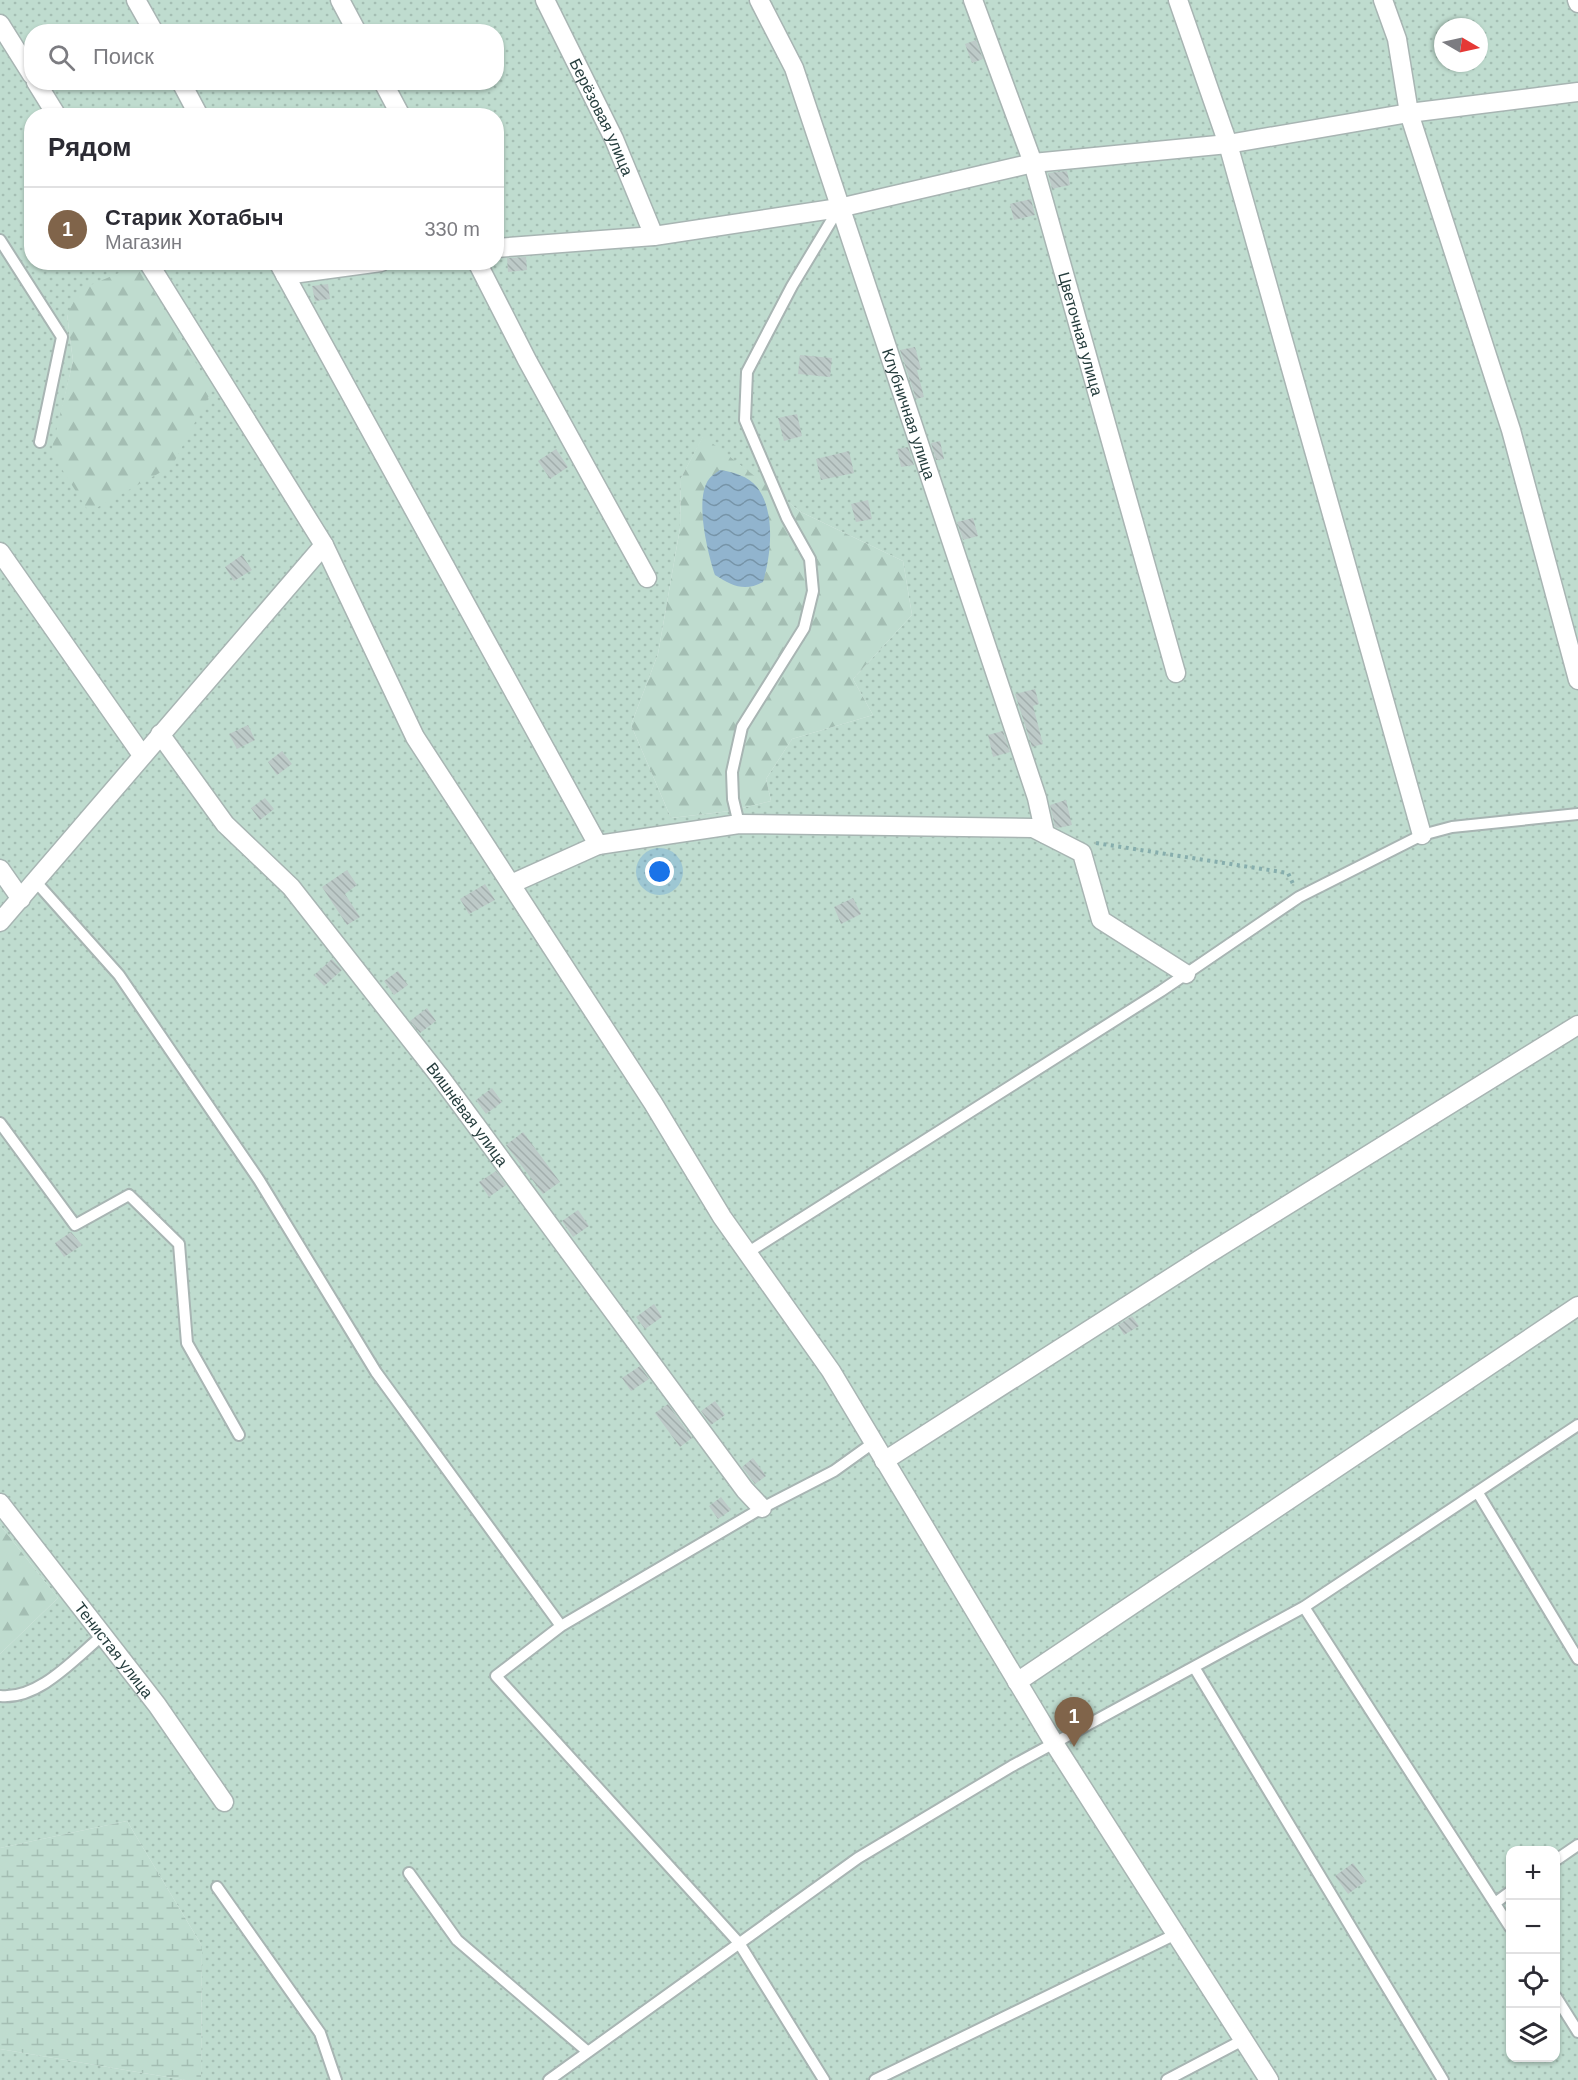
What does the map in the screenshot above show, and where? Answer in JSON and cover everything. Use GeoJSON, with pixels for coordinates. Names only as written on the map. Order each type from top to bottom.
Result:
{"type":"FeatureCollection","features":[{"type":"Feature","properties":{"kind":"street"},"geometry":{"type":"LineString","coordinates":[[136,0],[149,24]]}},
{"type":"Feature","properties":{"kind":"street"},"geometry":{"type":"LineString","coordinates":[[340,0],[353,24]]}},
{"type":"Feature","properties":{"kind":"street","name":"Берёзовая улица"},"geometry":{"type":"LineString","coordinates":[[545,0],[614,139],[654,236]]}},
{"type":"Feature","properties":{"kind":"street","name":"Клубничная улица"},"geometry":{"type":"LineString","coordinates":[[759,0],[794,68],[1034,787],[1045,834]]}},
{"type":"Feature","properties":{"kind":"street","name":"Цветочная улица"},"geometry":{"type":"LineString","coordinates":[[973,0],[1033,163],[1176,673]]}},
{"type":"Feature","properties":{"kind":"street"},"geometry":{"type":"LineString","coordinates":[[1178,0],[1228,144],[1422,836]]}},
{"type":"Feature","properties":{"kind":"street"},"geometry":{"type":"LineString","coordinates":[[1383,0],[1397,39],[1409,113],[1511,430],[1578,680]]}},
{"type":"Feature","properties":{"kind":"street"},"geometry":{"type":"LineString","coordinates":[[0,24],[24,62]]}},
{"type":"Feature","properties":{"kind":"street"},"geometry":{"type":"LineString","coordinates":[[41,90],[52,108]]}},
{"type":"Feature","properties":{"kind":"street"},"geometry":{"type":"LineString","coordinates":[[185,90],[195,108]]}},
{"type":"Feature","properties":{"kind":"street"},"geometry":{"type":"LineString","coordinates":[[387,90],[396,108]]}},
{"type":"Feature","properties":{"kind":"street"},"geometry":{"type":"LineString","coordinates":[[504,247],[654,236],[839,208],[1033,163],[1228,144],[1409,113],[1578,92]]}},
{"type":"Feature","properties":{"kind":"street"},"geometry":{"type":"LineString","coordinates":[[153,270],[324,545],[415,737],[747,1253],[831,1371],[1054,1743],[1269,2080]]}},
{"type":"Feature","properties":{"kind":"street"},"geometry":{"type":"LineString","coordinates":[[283,270],[598,845]]}},
{"type":"Feature","properties":{"kind":"street"},"geometry":{"type":"LineString","coordinates":[[481,270],[527,360],[647,578]]}},
{"type":"Feature","properties":{"kind":"street"},"geometry":{"type":"LineString","coordinates":[[0,922],[324,545]]}},
{"type":"Feature","properties":{"kind":"street"},"geometry":{"type":"LineString","coordinates":[[0,552],[142,755]]}},
{"type":"Feature","properties":{"kind":"street","name":"Вишнёвая улица"},"geometry":{"type":"LineString","coordinates":[[160,734],[225,824],[291,887],[441,1078],[745,1490],[762,1508]]}},
{"type":"Feature","properties":{"kind":"street"},"geometry":{"type":"LineString","coordinates":[[511,884],[598,845],[739,824],[1033,828],[1082,854],[1101,920],[1186,974]]}},
{"type":"Feature","properties":{"kind":"street"},"geometry":{"type":"LineString","coordinates":[[0,869],[21,899]]}},
{"type":"Feature","properties":{"kind":"street"},"geometry":{"type":"LineString","coordinates":[[884,1461],[1205,1256],[1578,1025]]}},
{"type":"Feature","properties":{"kind":"street"},"geometry":{"type":"LineString","coordinates":[[1017,1682],[1578,1306]]}},
{"type":"Feature","properties":{"kind":"street","name":"Тенистая улица"},"geometry":{"type":"LineString","coordinates":[[0,1503],[157,1705],[224,1802]]}},
{"type":"Feature","properties":{"kind":"lane"},"geometry":{"type":"LineString","coordinates":[[739,824],[733,799],[732,772],[742,727],[804,628],[813,591],[810,559],[787,518],[745,420],[747,372],[792,286],[839,208]]}},
{"type":"Feature","properties":{"kind":"lane"},"geometry":{"type":"LineString","coordinates":[[0,240],[62,337],[40,442]]}},
{"type":"Feature","properties":{"kind":"lane"},"geometry":{"type":"LineString","coordinates":[[747,1253],[1186,974],[1299,897],[1422,836],[1452,827],[1578,814]]}},
{"type":"Feature","properties":{"kind":"lane"},"geometry":{"type":"LineString","coordinates":[[36,882],[119,975],[259,1180],[376,1372],[561,1626]]}},
{"type":"Feature","properties":{"kind":"lane"},"geometry":{"type":"LineString","coordinates":[[0,1123],[75,1225],[129,1195],[179,1244],[188,1343],[239,1435]]}},
{"type":"Feature","properties":{"kind":"lane"},"geometry":{"type":"LineString","coordinates":[[549,2080],[858,1858],[1054,1743],[1304,1607],[1578,1425]]}},
{"type":"Feature","properties":{"kind":"lane"},"geometry":{"type":"LineString","coordinates":[[824,2080],[739,1942],[496,1676],[561,1626],[762,1508],[834,1471],[873,1443]]}},
{"type":"Feature","properties":{"kind":"lane"},"geometry":{"type":"LineString","coordinates":[[1478,1493],[1578,1659]]}},
{"type":"Feature","properties":{"kind":"lane"},"geometry":{"type":"LineString","coordinates":[[1304,1607],[1506,1921]]}},
{"type":"Feature","properties":{"kind":"lane"},"geometry":{"type":"LineString","coordinates":[[0,1696],[13,1697],[41,1685],[103,1635]]}},
{"type":"Feature","properties":{"kind":"lane"},"geometry":{"type":"LineString","coordinates":[[1194,1667],[1443,2080]]}},
{"type":"Feature","properties":{"kind":"lane"},"geometry":{"type":"LineString","coordinates":[[1560,1857],[1578,1845]]}},
{"type":"Feature","properties":{"kind":"lane"},"geometry":{"type":"LineString","coordinates":[[409,1873],[457,1940],[588,2052]]}},
{"type":"Feature","properties":{"kind":"lane"},"geometry":{"type":"LineString","coordinates":[[217,1887],[320,2033],[336,2080]]}},
{"type":"Feature","properties":{"kind":"lane"},"geometry":{"type":"LineString","coordinates":[[1495,1903],[1506,1895]]}},
{"type":"Feature","properties":{"kind":"lane"},"geometry":{"type":"LineString","coordinates":[[875,2080],[1176,1935]]}},
{"type":"Feature","properties":{"kind":"lane"},"geometry":{"type":"LineString","coordinates":[[1560,2003],[1578,2031]]}},
{"type":"Feature","properties":{"kind":"lane"},"geometry":{"type":"LineString","coordinates":[[1167,2080],[1243,2040]]}},
{"type":"Feature","properties":{"kind":"path"},"geometry":{"type":"LineString","coordinates":[[1068,847],[1088,842],[1288,873],[1299,897]]}},
{"type":"Feature","properties":{"kind":"green space"},"geometry":{"type":"Polygon","coordinates":[[[0,0],[1578,0],[1578,2080],[201,2080],[202,1946],[127,1821],[0,1848],[0,1654],[58,1598],[0,1525],[0,0]],[[67,314],[73,361],[52,452],[172,466],[67,314]],[[703,437],[681,478],[680,528],[658,654],[631,725],[671,818],[730,811],[771,801],[766,779],[792,739],[873,715],[853,679],[912,615],[903,561],[801,512],[703,437]]]}},
{"type":"Feature","properties":{"kind":"green space"},"geometry":{"type":"Polygon","coordinates":[[[126,270],[141,270],[212,390],[172,466],[89,512],[51,452],[73,361],[67,314],[81,289],[126,270]]]}},
{"type":"Feature","properties":{"kind":"green space"},"geometry":{"type":"Polygon","coordinates":[[[703,436],[801,512],[903,561],[912,615],[853,679],[873,715],[792,739],[766,779],[771,801],[730,811],[671,818],[631,725],[658,654],[680,528],[681,478],[703,436]]]}},
{"type":"Feature","properties":{"kind":"green space"},"geometry":{"type":"Polygon","coordinates":[[[0,1525],[58,1598],[0,1654],[0,1525]]]}},
{"type":"Feature","properties":{"kind":"green space"},"geometry":{"type":"Polygon","coordinates":[[[127,1821],[202,1946],[201,2080],[185,2080],[0,2049],[0,1848],[127,1821]]]}},
{"type":"Feature","properties":{"kind":"green space"},"geometry":{"type":"Polygon","coordinates":[[[0,2049],[185,2080],[0,2080],[0,2049]]]}},
{"type":"Feature","properties":{"kind":"water"},"geometry":{"type":"Polygon","coordinates":[[[720,470],[740,475],[753,483],[763,497],[767,509],[770,547],[763,582],[750,587],[727,582],[715,575],[709,554],[702,513],[703,499],[709,479],[720,470]]]}},
{"type":"Feature","properties":{"kind":"building"},"geometry":{"type":"Polygon","coordinates":[[[976,40],[983,59],[972,63],[965,44],[976,40]]]}},
{"type":"Feature","properties":{"kind":"building"},"geometry":{"type":"Polygon","coordinates":[[[1067,171],[1070,185],[1052,189],[1048,173],[1067,171]]]}},
{"type":"Feature","properties":{"kind":"building"},"geometry":{"type":"Polygon","coordinates":[[[1031,199],[1035,215],[1014,220],[1010,204],[1031,199]]]}},
{"type":"Feature","properties":{"kind":"building"},"geometry":{"type":"Polygon","coordinates":[[[526,257],[527,270],[508,272],[507,258],[526,257]]]}},
{"type":"Feature","properties":{"kind":"building"},"geometry":{"type":"Polygon","coordinates":[[[328,284],[330,299],[315,301],[312,286],[328,284]]]}},
{"type":"Feature","properties":{"kind":"building"},"geometry":{"type":"Polygon","coordinates":[[[915,347],[921,369],[917,370],[924,397],[916,399],[900,350],[915,347]]]}},
{"type":"Feature","properties":{"kind":"building"},"geometry":{"type":"Polygon","coordinates":[[[800,355],[832,358],[830,377],[798,374],[800,355]]]}},
{"type":"Feature","properties":{"kind":"building"},"geometry":{"type":"Polygon","coordinates":[[[797,414],[802,436],[784,441],[778,418],[797,414]]]}},
{"type":"Feature","properties":{"kind":"building"},"geometry":{"type":"Polygon","coordinates":[[[940,441],[944,459],[936,460],[931,443],[940,441]]]}},
{"type":"Feature","properties":{"kind":"building"},"geometry":{"type":"Polygon","coordinates":[[[908,447],[914,465],[901,467],[897,449],[908,447]]]}},
{"type":"Feature","properties":{"kind":"building"},"geometry":{"type":"Polygon","coordinates":[[[556,449],[568,467],[550,479],[538,461],[556,449]]]}},
{"type":"Feature","properties":{"kind":"building"},"geometry":{"type":"Polygon","coordinates":[[[849,451],[854,473],[821,480],[816,459],[849,451]]]}},
{"type":"Feature","properties":{"kind":"building"},"geometry":{"type":"Polygon","coordinates":[[[868,500],[872,519],[856,522],[851,504],[868,500]]]}},
{"type":"Feature","properties":{"kind":"building"},"geometry":{"type":"Polygon","coordinates":[[[973,518],[978,536],[963,540],[957,522],[973,518]]]}},
{"type":"Feature","properties":{"kind":"building"},"geometry":{"type":"Polygon","coordinates":[[[242,555],[252,570],[234,581],[225,567],[242,555]]]}},
{"type":"Feature","properties":{"kind":"building"},"geometry":{"type":"Polygon","coordinates":[[[1035,689],[1039,704],[1033,706],[1043,744],[1032,747],[1015,694],[1035,689]]]}},
{"type":"Feature","properties":{"kind":"building"},"geometry":{"type":"Polygon","coordinates":[[[248,725],[255,740],[237,749],[229,734],[248,725]]]}},
{"type":"Feature","properties":{"kind":"building"},"geometry":{"type":"Polygon","coordinates":[[[1003,731],[1010,752],[993,757],[988,735],[1003,731]]]}},
{"type":"Feature","properties":{"kind":"building"},"geometry":{"type":"Polygon","coordinates":[[[282,751],[292,764],[277,775],[268,762],[282,751]]]}},
{"type":"Feature","properties":{"kind":"building"},"geometry":{"type":"Polygon","coordinates":[[[265,798],[274,809],[260,820],[251,808],[265,798]]]}},
{"type":"Feature","properties":{"kind":"building"},"geometry":{"type":"Polygon","coordinates":[[[1066,800],[1072,825],[1055,827],[1050,805],[1066,800]]]}},
{"type":"Feature","properties":{"kind":"building"},"geometry":{"type":"Polygon","coordinates":[[[347,870],[357,885],[345,894],[360,917],[347,925],[322,887],[347,870]]]}},
{"type":"Feature","properties":{"kind":"building"},"geometry":{"type":"Polygon","coordinates":[[[485,884],[495,900],[469,914],[460,899],[485,884]]]}},
{"type":"Feature","properties":{"kind":"building"},"geometry":{"type":"Polygon","coordinates":[[[853,898],[861,914],[841,924],[834,907],[853,898]]]}},
{"type":"Feature","properties":{"kind":"building"},"geometry":{"type":"Polygon","coordinates":[[[332,959],[342,970],[324,986],[314,975],[332,959]]]}},
{"type":"Feature","properties":{"kind":"building"},"geometry":{"type":"Polygon","coordinates":[[[398,971],[408,985],[394,995],[384,981],[398,971]]]}},
{"type":"Feature","properties":{"kind":"building"},"geometry":{"type":"Polygon","coordinates":[[[427,1008],[436,1021],[420,1033],[410,1021],[427,1008]]]}},
{"type":"Feature","properties":{"kind":"building"},"geometry":{"type":"Polygon","coordinates":[[[492,1088],[502,1102],[486,1114],[476,1100],[492,1088]]]}},
{"type":"Feature","properties":{"kind":"building"},"geometry":{"type":"Polygon","coordinates":[[[523,1132],[560,1182],[543,1194],[506,1145],[523,1132]]]}},
{"type":"Feature","properties":{"kind":"building"},"geometry":{"type":"Polygon","coordinates":[[[496,1171],[506,1185],[489,1197],[479,1182],[496,1171]]]}},
{"type":"Feature","properties":{"kind":"building"},"geometry":{"type":"Polygon","coordinates":[[[578,1210],[589,1226],[573,1237],[562,1221],[578,1210]]]}},
{"type":"Feature","properties":{"kind":"building"},"geometry":{"type":"Polygon","coordinates":[[[71,1232],[82,1245],[64,1257],[55,1243],[71,1232]]]}},
{"type":"Feature","properties":{"kind":"building"},"geometry":{"type":"Polygon","coordinates":[[[654,1304],[662,1317],[645,1329],[636,1317],[654,1304]]]}},
{"type":"Feature","properties":{"kind":"building"},"geometry":{"type":"Polygon","coordinates":[[[1132,1316],[1139,1326],[1124,1335],[1118,1325],[1132,1316]]]}},
{"type":"Feature","properties":{"kind":"building"},"geometry":{"type":"Polygon","coordinates":[[[640,1366],[649,1379],[631,1391],[622,1378],[640,1366]]]}},
{"type":"Feature","properties":{"kind":"building"},"geometry":{"type":"Polygon","coordinates":[[[715,1401],[725,1415],[711,1425],[701,1411],[715,1401]]]}},
{"type":"Feature","properties":{"kind":"building"},"geometry":{"type":"Polygon","coordinates":[[[668,1404],[692,1438],[680,1447],[655,1413],[668,1404]]]}},
{"type":"Feature","properties":{"kind":"building"},"geometry":{"type":"Polygon","coordinates":[[[753,1458],[766,1476],[755,1484],[742,1467],[753,1458]]]}},
{"type":"Feature","properties":{"kind":"building"},"geometry":{"type":"Polygon","coordinates":[[[721,1497],[731,1510],[718,1519],[709,1506],[721,1497]]]}},
{"type":"Feature","properties":{"kind":"building"},"geometry":{"type":"Polygon","coordinates":[[[1353,1863],[1366,1881],[1348,1894],[1335,1876],[1353,1863]]]}},
{"type":"Feature","properties":{"kind":"place","name":"Старик Хотабыч"},"geometry":{"type":"Point","coordinates":[1074,1747]}}]}
